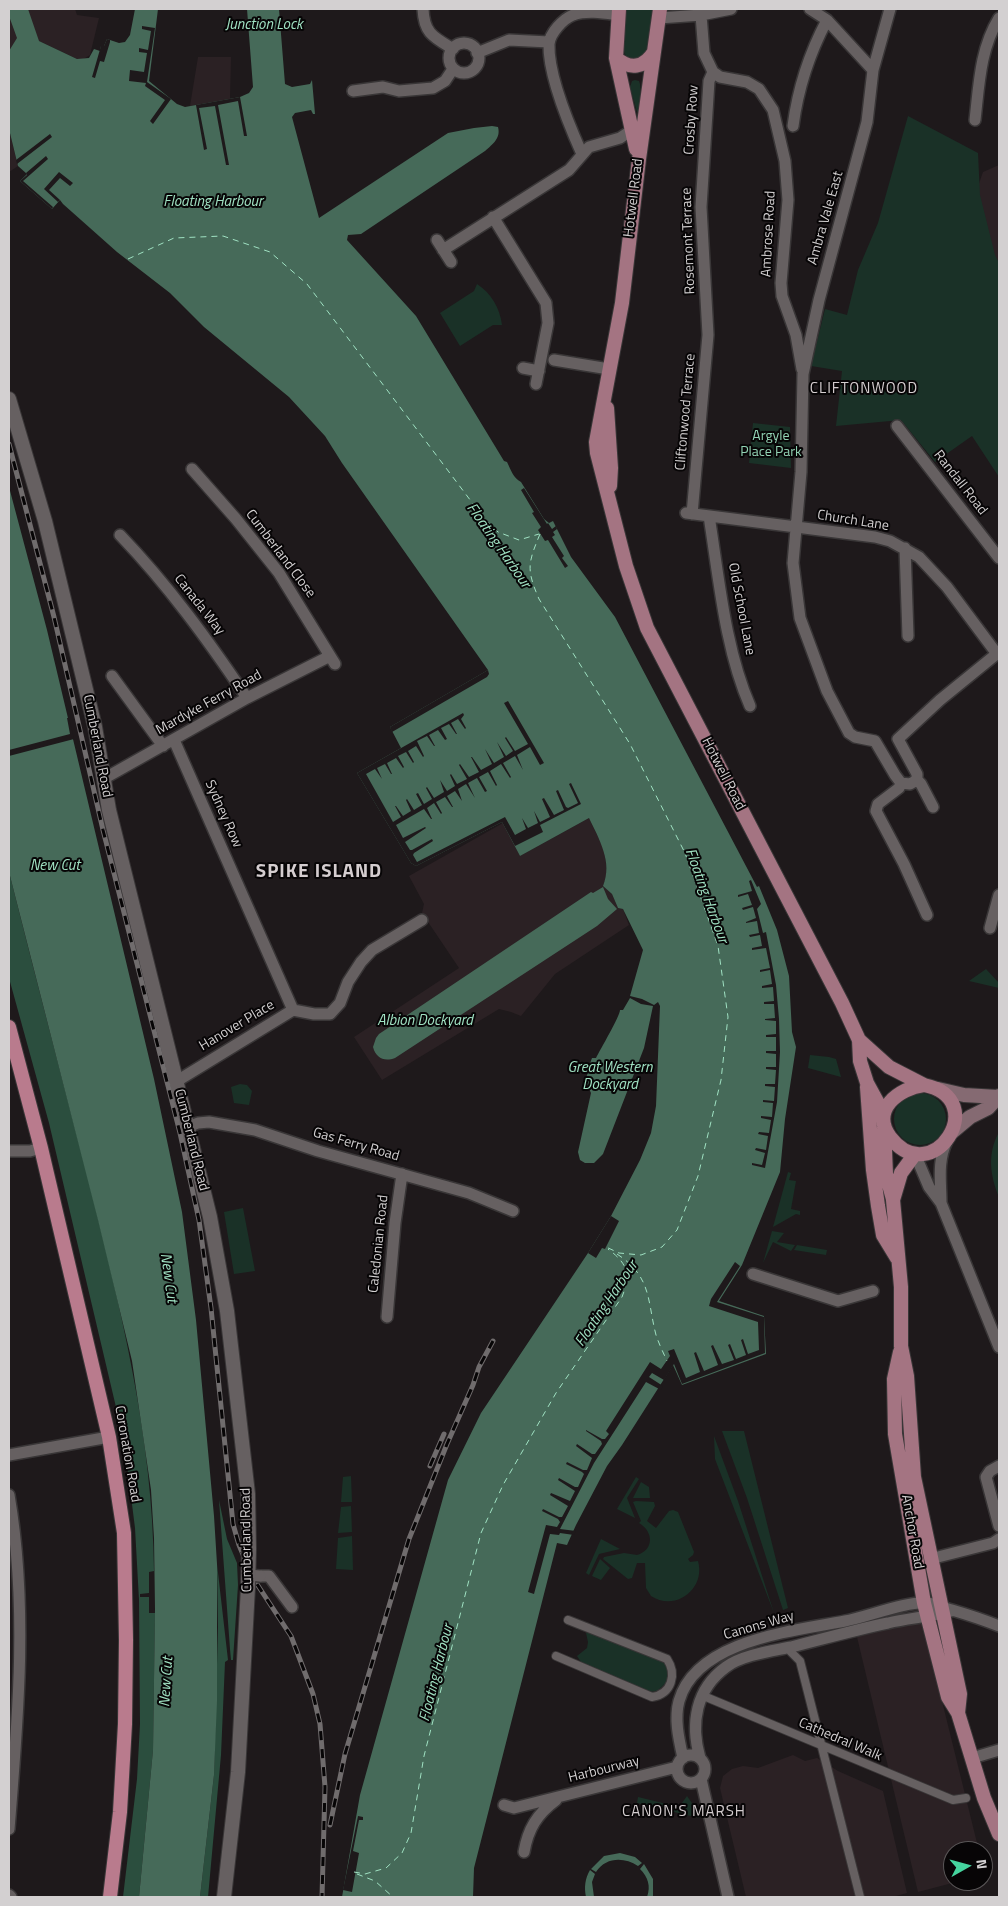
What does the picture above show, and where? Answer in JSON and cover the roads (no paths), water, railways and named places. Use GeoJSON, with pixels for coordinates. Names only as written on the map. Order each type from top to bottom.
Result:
{"type":"FeatureCollection","features":[{"type":"Feature","properties":{"kind":"highway","name":"Coronation Road"},"geometry":{"type":"LineString","coordinates":[[9,1027],[41,1148],[109,1437],[124,1533],[125,1724],[120,1812],[110,1897]]}},
{"type":"Feature","properties":{"kind":"main road"},"geometry":{"type":"LineString","coordinates":[[619,12],[616,58],[639,159]]}},
{"type":"Feature","properties":{"kind":"main road","name":"Hotwell Road"},"geometry":{"type":"LineString","coordinates":[[660,13],[639,159],[622,303],[596,442],[597,453],[626,566],[647,628],[842,1003],[859,1040],[860,1061],[867,1083],[879,1105],[884,1123],[886,1174],[893,1200]]}},
{"type":"Feature","properties":{"kind":"main road"},"geometry":{"type":"LineString","coordinates":[[616,58],[629,66],[636,66],[649,60],[654,52]]}},
{"type":"Feature","properties":{"kind":"main road","name":"Hotwell Road"},"geometry":{"type":"LineString","coordinates":[[859,1040],[889,1067],[924,1085]]}},
{"type":"Feature","properties":{"kind":"main road"},"geometry":{"type":"LineString","coordinates":[[867,1083],[873,1170],[881,1225],[883,1235],[899,1261]]}},
{"type":"Feature","properties":{"kind":"main road"},"geometry":{"type":"LineString","coordinates":[[924,1085],[964,1095],[998,1096],[988,1108],[970,1117],[934,1150],[915,1154],[904,1150],[893,1141],[884,1123],[887,1106],[891,1100],[908,1088],[924,1085]]}},
{"type":"Feature","properties":{"kind":"main road"},"geometry":{"type":"LineString","coordinates":[[938,1089],[950,1099],[954,1107],[955,1120],[950,1136]]}},
{"type":"Feature","properties":{"kind":"main road","name":"Anchor Road"},"geometry":{"type":"LineString","coordinates":[[915,1154],[901,1173],[893,1200],[902,1307],[901,1346],[894,1379],[896,1434],[926,1609],[948,1697],[958,1713],[984,1798],[999,1834]]}},
{"type":"Feature","properties":{"kind":"main road","name":"Anchor Road"},"geometry":{"type":"LineString","coordinates":[[901,1346],[907,1376],[914,1477],[930,1559],[945,1610],[960,1694],[958,1713]]}},
{"type":"Feature","properties":{"kind":"street"},"geometry":{"type":"LineString","coordinates":[[423,9],[424,23],[430,34],[452,49]]}},
{"type":"Feature","properties":{"kind":"street"},"geometry":{"type":"LineString","coordinates":[[660,13],[701,15],[731,9]]}},
{"type":"Feature","properties":{"kind":"street"},"geometry":{"type":"LineString","coordinates":[[810,9],[827,20],[873,70]]}},
{"type":"Feature","properties":{"kind":"street","name":"Ambra Vale East"},"geometry":{"type":"LineString","coordinates":[[803,374],[819,300],[867,122],[873,70],[890,9]]}},
{"type":"Feature","properties":{"kind":"street"},"geometry":{"type":"LineString","coordinates":[[582,154],[567,117],[552,70],[549,42],[561,23],[575,15],[619,12]]}},
{"type":"Feature","properties":{"kind":"street"},"geometry":{"type":"LineString","coordinates":[[701,15],[704,53],[713,72]]}},
{"type":"Feature","properties":{"kind":"street"},"geometry":{"type":"LineString","coordinates":[[975,120],[985,47],[999,18]]}},
{"type":"Feature","properties":{"kind":"street"},"geometry":{"type":"LineString","coordinates":[[793,126],[802,79],[815,43],[827,20]]}},
{"type":"Feature","properties":{"kind":"street"},"geometry":{"type":"LineString","coordinates":[[477,53],[509,40],[549,42]]}},
{"type":"Feature","properties":{"kind":"street"},"geometry":{"type":"LineString","coordinates":[[466,44],[472,46],[477,53],[477,64],[471,71],[461,73],[453,69],[449,57],[452,49],[466,44]]}},
{"type":"Feature","properties":{"kind":"street"},"geometry":{"type":"LineString","coordinates":[[353,91],[383,88],[400,91],[433,88],[445,81],[453,69]]}},
{"type":"Feature","properties":{"kind":"street","name":"Crosby Row"},"geometry":{"type":"LineString","coordinates":[[703,170],[709,81],[713,72]]}},
{"type":"Feature","properties":{"kind":"street","name":"Ambrose Road"},"geometry":{"type":"LineString","coordinates":[[713,72],[720,77],[747,82],[760,89],[773,110],[785,161],[788,200],[781,283],[782,296],[796,335],[803,374]]}},
{"type":"Feature","properties":{"kind":"street"},"geometry":{"type":"LineString","coordinates":[[451,262],[440,245],[493,217],[569,170],[589,147],[620,138],[632,130]]}},
{"type":"Feature","properties":{"kind":"street","name":"Rosemont Terrace"},"geometry":{"type":"LineString","coordinates":[[703,170],[701,207],[707,312]]}},
{"type":"Feature","properties":{"kind":"street"},"geometry":{"type":"LineString","coordinates":[[493,217],[546,303],[548,323],[536,384]]}},
{"type":"Feature","properties":{"kind":"street","name":"Cliftonwood Terrace"},"geometry":{"type":"LineString","coordinates":[[689,513],[708,334],[707,312]]}},
{"type":"Feature","properties":{"kind":"street"},"geometry":{"type":"LineString","coordinates":[[554,360],[609,369]]}},
{"type":"Feature","properties":{"kind":"street"},"geometry":{"type":"LineString","coordinates":[[523,368],[538,370]]}},
{"type":"Feature","properties":{"kind":"street"},"geometry":{"type":"LineString","coordinates":[[803,374],[801,472],[793,555],[798,612],[807,641],[827,691],[845,728],[855,737],[872,740],[877,743],[901,783],[910,784],[917,780]]}},
{"type":"Feature","properties":{"kind":"street","name":"Cumberland Road"},"geometry":{"type":"LineString","coordinates":[[9,398],[46,521],[88,696],[105,778],[109,810],[210,1217],[227,1311],[248,1494],[248,1549],[252,1579],[238,1772],[224,1897]]}},
{"type":"Feature","properties":{"kind":"street","name":"Randall Road"},"geometry":{"type":"LineString","coordinates":[[897,426],[999,558]]}},
{"type":"Feature","properties":{"kind":"street","name":"Cumberland Close"},"geometry":{"type":"LineString","coordinates":[[192,468],[279,573],[333,660]]}},
{"type":"Feature","properties":{"kind":"street","name":"Church Lane"},"geometry":{"type":"LineString","coordinates":[[689,513],[875,537],[890,541],[919,557],[947,587],[998,653]]}},
{"type":"Feature","properties":{"kind":"street","name":"Old School Lane"},"geometry":{"type":"LineString","coordinates":[[709,516],[730,642],[741,684],[750,706]]}},
{"type":"Feature","properties":{"kind":"street","name":"Canada Way"},"geometry":{"type":"LineString","coordinates":[[120,535],[148,565],[196,624],[247,698]]}},
{"type":"Feature","properties":{"kind":"street"},"geometry":{"type":"LineString","coordinates":[[905,548],[908,636]]}},
{"type":"Feature","properties":{"kind":"street"},"geometry":{"type":"LineString","coordinates":[[917,780],[917,774],[898,739],[940,700],[998,653]]}},
{"type":"Feature","properties":{"kind":"street","name":"Mardyke Ferry Road"},"geometry":{"type":"LineString","coordinates":[[105,778],[247,698],[333,660]]}},
{"type":"Feature","properties":{"kind":"street"},"geometry":{"type":"LineString","coordinates":[[112,676],[163,746]]}},
{"type":"Feature","properties":{"kind":"street","name":"Sydney Row"},"geometry":{"type":"LineString","coordinates":[[174,740],[293,1010]]}},
{"type":"Feature","properties":{"kind":"street"},"geometry":{"type":"LineString","coordinates":[[917,780],[922,784],[933,807]]}},
{"type":"Feature","properties":{"kind":"street"},"geometry":{"type":"LineString","coordinates":[[901,783],[899,788],[878,804],[876,812],[904,864],[928,915]]}},
{"type":"Feature","properties":{"kind":"street"},"geometry":{"type":"LineString","coordinates":[[994,921],[999,895]]}},
{"type":"Feature","properties":{"kind":"street","name":"Hanover Place"},"geometry":{"type":"LineString","coordinates":[[177,1081],[293,1010],[314,1014],[330,1014],[340,1003],[348,982],[360,962],[372,950],[422,920]]}},
{"type":"Feature","properties":{"kind":"street","name":"Gas Ferry Road"},"geometry":{"type":"LineString","coordinates":[[188,1127],[198,1123],[209,1122],[255,1130],[318,1151],[469,1193],[513,1211]]}},
{"type":"Feature","properties":{"kind":"street"},"geometry":{"type":"LineString","coordinates":[[941,1203],[940,1163],[942,1153],[950,1136]]}},
{"type":"Feature","properties":{"kind":"street"},"geometry":{"type":"LineString","coordinates":[[9,1151],[30,1152],[41,1148]]}},
{"type":"Feature","properties":{"kind":"street"},"geometry":{"type":"LineString","coordinates":[[915,1154],[930,1187],[941,1203],[999,1347]]}},
{"type":"Feature","properties":{"kind":"street","name":"Caledonian Road"},"geometry":{"type":"LineString","coordinates":[[388,1317],[394,1223],[402,1174]]}},
{"type":"Feature","properties":{"kind":"street"},"geometry":{"type":"LineString","coordinates":[[753,1274],[838,1301],[873,1291]]}},
{"type":"Feature","properties":{"kind":"street"},"geometry":{"type":"LineString","coordinates":[[9,1455],[109,1437]]}},
{"type":"Feature","properties":{"kind":"street"},"geometry":{"type":"LineString","coordinates":[[994,1469],[986,1477],[999,1526]]}},
{"type":"Feature","properties":{"kind":"street"},"geometry":{"type":"LineString","coordinates":[[9,1495],[13,1518],[19,1592],[13,1666],[15,1752],[9,1829]]}},
{"type":"Feature","properties":{"kind":"street"},"geometry":{"type":"LineString","coordinates":[[930,1559],[993,1543],[999,1539]]}},
{"type":"Feature","properties":{"kind":"street"},"geometry":{"type":"LineString","coordinates":[[252,1579],[269,1576],[292,1607]]}},
{"type":"Feature","properties":{"kind":"street"},"geometry":{"type":"LineString","coordinates":[[926,1609],[965,1613],[999,1626]]}},
{"type":"Feature","properties":{"kind":"street","name":"Canons Way"},"geometry":{"type":"LineString","coordinates":[[696,1781],[703,1775],[705,1766],[700,1758],[695,1730],[696,1707],[708,1684],[716,1674],[732,1663],[765,1652],[889,1622],[926,1609]]}},
{"type":"Feature","properties":{"kind":"street","name":"Canons Way"},"geometry":{"type":"LineString","coordinates":[[680,1767],[679,1702],[684,1689],[691,1679],[718,1654],[746,1643],[810,1627],[926,1609]]}},
{"type":"Feature","properties":{"kind":"street"},"geometry":{"type":"LineString","coordinates":[[556,1656],[652,1697],[659,1696],[675,1685],[672,1666],[667,1659],[568,1620]]}},
{"type":"Feature","properties":{"kind":"street"},"geometry":{"type":"LineString","coordinates":[[791,1652],[800,1661],[860,1897]]}},
{"type":"Feature","properties":{"kind":"street","name":"Cathedral Walk"},"geometry":{"type":"LineString","coordinates":[[706,1698],[953,1800],[966,1798]]}},
{"type":"Feature","properties":{"kind":"street"},"geometry":{"type":"LineString","coordinates":[[972,1758],[999,1750]]}},
{"type":"Feature","properties":{"kind":"street"},"geometry":{"type":"LineString","coordinates":[[700,1758],[691,1755],[680,1767],[688,1782],[696,1781],[705,1803],[728,1897]]}},
{"type":"Feature","properties":{"kind":"street","name":"Harbourway"},"geometry":{"type":"LineString","coordinates":[[504,1805],[514,1808],[680,1767]]}},
{"type":"Feature","properties":{"kind":"street","name":"Harbourway"},"geometry":{"type":"LineString","coordinates":[[524,1852],[529,1831],[537,1816],[562,1796]]}},
{"type":"Feature","properties":{"kind":"water","name":"Floating Harbour"},"geometry":{"type":"Polygon","coordinates":[[[9,9],[28,9],[39,41],[77,59],[89,58],[94,49],[100,51],[101,46],[104,46],[107,39],[119,43],[125,42],[130,35],[135,9],[158,9],[149,81],[177,104],[185,107],[240,97],[249,93],[253,87],[247,9],[279,9],[285,84],[292,87],[310,84],[312,80],[315,114],[311,110],[295,113],[292,117],[319,218],[448,133],[474,128],[498,127],[497,138],[485,151],[361,234],[348,235],[347,240],[416,316],[504,461],[507,462],[514,476],[521,482],[544,519],[549,523],[553,521],[571,557],[615,617],[757,887],[759,886],[777,930],[789,976],[792,1032],[796,1047],[785,1119],[780,1172],[742,1265],[719,1301],[764,1316],[766,1354],[682,1385],[673,1365],[607,1466],[567,1545],[557,1543],[474,1868],[473,1897],[342,1897],[360,1795],[448,1480],[481,1413],[611,1216],[640,1160],[651,1133],[656,1106],[660,1006],[658,1002],[654,1005],[630,996],[643,950],[623,909],[618,908],[612,894],[603,886],[606,877],[606,859],[589,818],[520,856],[502,822],[416,866],[411,863],[357,773],[401,748],[390,727],[488,670],[325,436],[289,397],[204,327],[170,293],[117,252],[60,200],[52,209],[20,181],[27,174],[18,166],[9,129],[9,51],[17,38],[9,16],[9,9]]]}},
{"type":"Feature","properties":{"kind":"water","name":"New Cut"},"geometry":{"type":"Polygon","coordinates":[[[9,487],[47,630],[154,1079],[182,1212],[196,1320],[217,1564],[217,1701],[214,1775],[200,1897],[139,1897],[153,1750],[155,1609],[151,1490],[132,1361],[9,872],[9,487]]]}},
{"type":"Feature","properties":{"kind":"water","name":"Albion Dockyard"},"geometry":{"type":"Polygon","coordinates":[[[603,887],[608,899],[617,909],[597,926],[395,1058],[384,1059],[376,1054],[373,1047],[379,1034],[591,892],[593,893],[603,887]]]}},
{"type":"Feature","properties":{"kind":"water","name":"Great Western Dockyard"},"geometry":{"type":"Polygon","coordinates":[[[630,998],[641,1004],[653,1006],[644,1048],[603,1154],[594,1163],[585,1163],[580,1160],[578,1152],[591,1093],[585,1080],[588,1069],[592,1058],[596,1058],[610,1033],[620,1010],[623,1010],[630,998]]]}},
{"type":"Feature","properties":{"kind":"water"},"geometry":{"type":"Polygon","coordinates":[[[620,1853],[635,1857],[642,1863],[638,1866],[627,1861],[616,1860],[605,1863],[596,1872],[591,1869],[604,1856],[620,1853]]]}},
{"type":"Feature","properties":{"kind":"water"},"geometry":{"type":"Polygon","coordinates":[[[644,1864],[653,1879],[653,1897],[647,1897],[648,1882],[640,1869],[644,1864]]]}},
{"type":"Feature","properties":{"kind":"water"},"geometry":{"type":"Polygon","coordinates":[[[590,1870],[595,1874],[592,1882],[594,1897],[586,1897],[585,1883],[590,1870]]]}},
{"type":"Feature","properties":{"kind":"railway"},"geometry":{"type":"LineString","coordinates":[[9,444],[54,617],[103,830],[180,1133],[199,1220],[211,1308],[233,1524],[239,1545],[253,1578],[291,1636],[313,1694],[320,1724],[325,1787],[322,1897]]}},
{"type":"Feature","properties":{"kind":"railway"},"geometry":{"type":"LineString","coordinates":[[330,1825],[345,1754],[409,1539],[479,1367],[493,1341]]}},
{"type":"Feature","properties":{"kind":"railway"},"geometry":{"type":"LineString","coordinates":[[430,1466],[444,1434]]}},
{"type":"Feature","properties":{"kind":"district","name":"CLIFTONWOOD"},"geometry":{"type":"Point","coordinates":[864,389]}},
{"type":"Feature","properties":{"kind":"district","name":"SPIKE ISLAND"},"geometry":{"type":"Point","coordinates":[319,872]}},
{"type":"Feature","properties":{"kind":"district","name":"CANON'S MARSH"},"geometry":{"type":"Point","coordinates":[684,1812]}},
{"type":"Feature","properties":{"kind":"water label","name":"Junction Lock"},"geometry":{"type":"Point","coordinates":[264,25]}},
{"type":"Feature","properties":{"kind":"park label","name":"Argyle Place Park"},"geometry":{"type":"Point","coordinates":[771,446]}}]}
